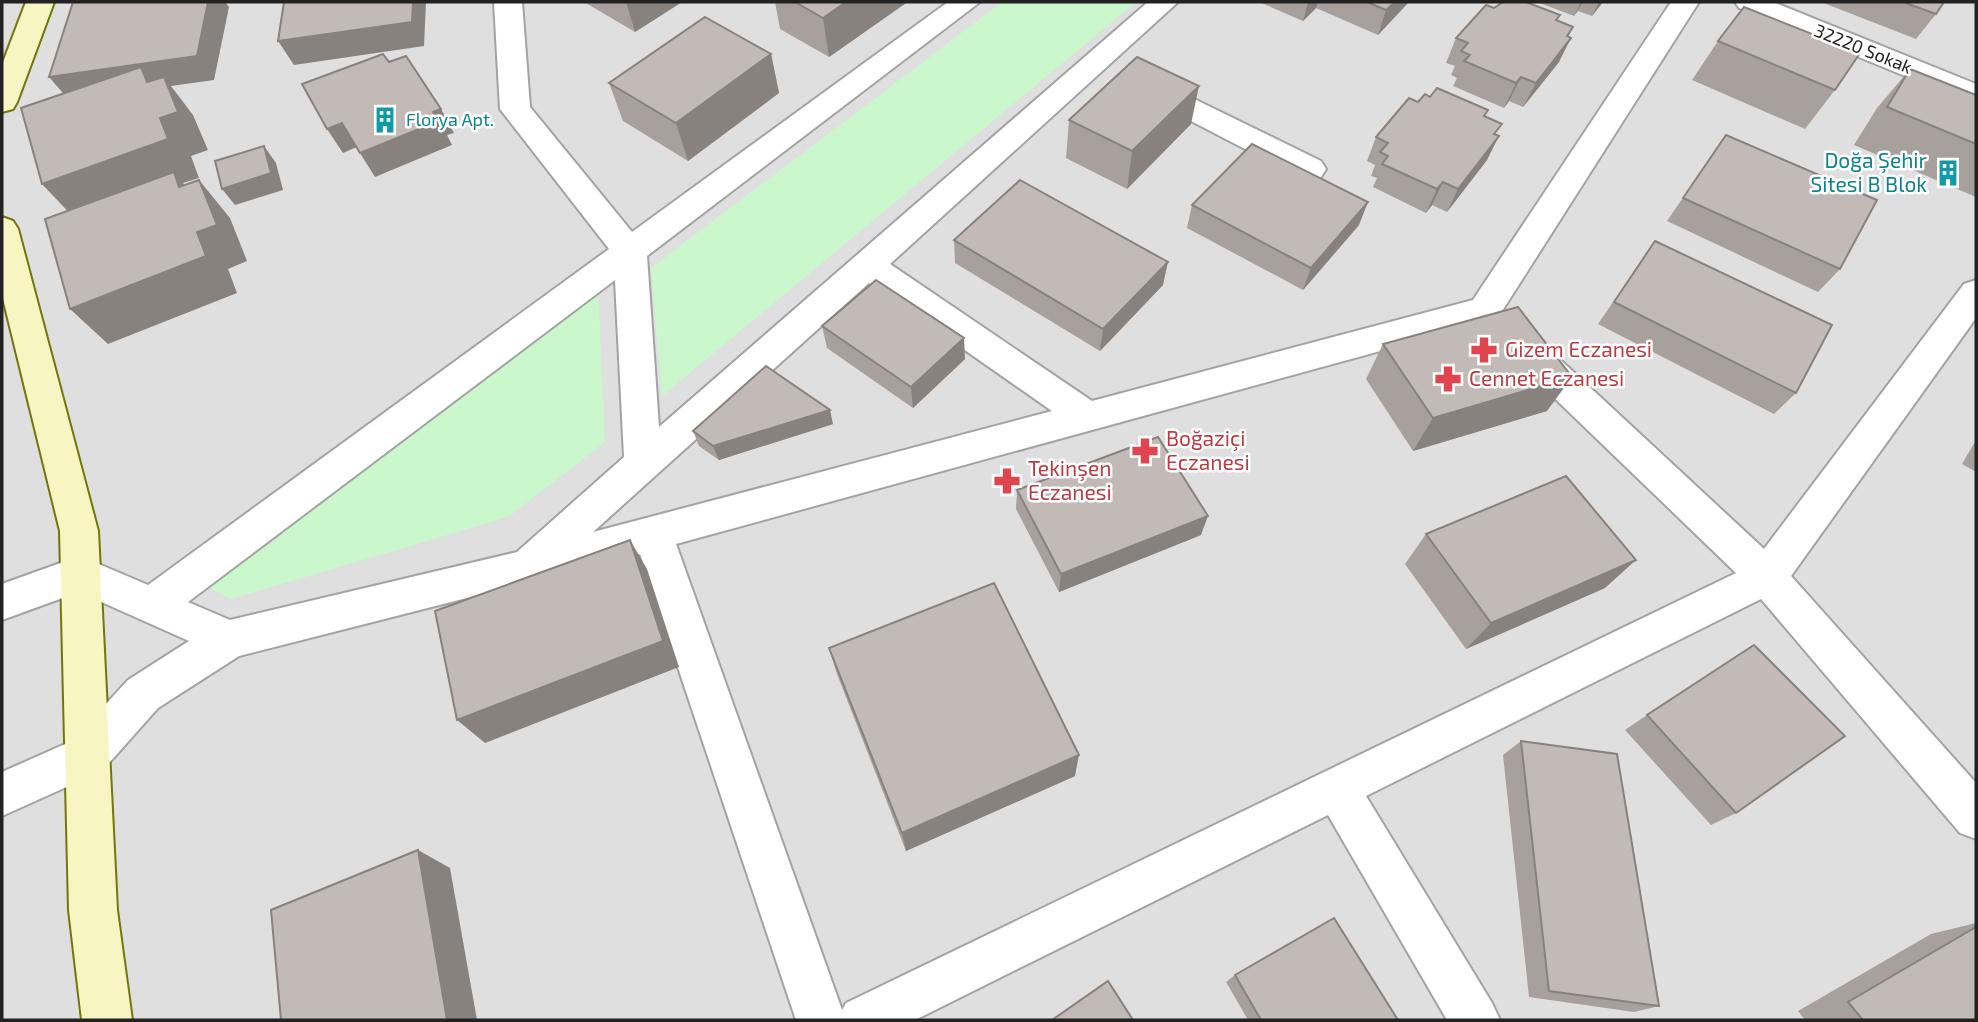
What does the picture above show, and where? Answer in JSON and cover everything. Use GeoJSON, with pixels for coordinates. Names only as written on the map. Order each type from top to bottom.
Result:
{"type":"FeatureCollection","features":[{"type":"Feature","properties":{"kind":"main road"},"geometry":{"type":"LineString","coordinates":[[2,102],[40,2]]}},
{"type":"Feature","properties":{"kind":"main road"},"geometry":{"type":"LineString","coordinates":[[2,229],[79,531],[93,910],[107,1020]]}},
{"type":"Feature","properties":{"kind":"street"},"geometry":{"type":"LineString","coordinates":[[508,2],[516,109],[630,253],[643,463]]}},
{"type":"Feature","properties":{"kind":"street"},"geometry":{"type":"LineString","coordinates":[[152,605],[966,2]]}},
{"type":"Feature","properties":{"kind":"street"},"geometry":{"type":"LineString","coordinates":[[524,568],[1164,2]]}},
{"type":"Feature","properties":{"kind":"street"},"geometry":{"type":"LineString","coordinates":[[2,794],[87,756],[143,694],[229,639],[524,568],[1485,310],[1685,2]]}},
{"type":"Feature","properties":{"kind":"street","name":"32220 Sokak"},"geometry":{"type":"LineString","coordinates":[[1749,2],[1976,96]]}},
{"type":"Feature","properties":{"kind":"street"},"geometry":{"type":"LineString","coordinates":[[1097,61],[1310,169]]}},
{"type":"Feature","properties":{"kind":"street"},"geometry":{"type":"LineString","coordinates":[[867,265],[1088,417]]}},
{"type":"Feature","properties":{"kind":"street"},"geometry":{"type":"LineString","coordinates":[[863,1020],[1767,577],[1976,293]]}},
{"type":"Feature","properties":{"kind":"street"},"geometry":{"type":"LineString","coordinates":[[1485,310],[1767,577],[1976,817]]}},
{"type":"Feature","properties":{"kind":"street"},"geometry":{"type":"LineString","coordinates":[[653,534],[821,1020]]}},
{"type":"Feature","properties":{"kind":"street"},"geometry":{"type":"LineString","coordinates":[[2,602],[79,574],[229,639]]}},
{"type":"Feature","properties":{"kind":"street"},"geometry":{"type":"LineString","coordinates":[[1336,787],[1475,1020]]}},
{"type":"Feature","properties":{"kind":"shaded area"},"geometry":{"type":"Polygon","coordinates":[[[2,2],[1976,2],[1976,1020],[2,1020],[2,2]]]}},
{"type":"Feature","properties":{"kind":"green space"},"geometry":{"type":"Polygon","coordinates":[[[1002,2],[1136,2],[662,396],[651,268],[1002,2]]]}},
{"type":"Feature","properties":{"kind":"green space"},"geometry":{"type":"Polygon","coordinates":[[[598,292],[605,442],[508,517],[231,599],[205,585],[598,292]]]}},
{"type":"Feature","properties":{"kind":"building"},"geometry":{"type":"Polygon","coordinates":[[[73,2],[208,2],[197,56],[49,77],[73,2]]]}},
{"type":"Feature","properties":{"kind":"building"},"geometry":{"type":"Polygon","coordinates":[[[284,2],[413,2],[412,22],[278,41],[284,2]]]}},
{"type":"Feature","properties":{"kind":"building"},"geometry":{"type":"Polygon","coordinates":[[[795,2],[846,2],[823,18],[795,2]]]}},
{"type":"Feature","properties":{"kind":"building"},"geometry":{"type":"Polygon","coordinates":[[[1367,2],[1395,2],[1386,10],[1367,2]]]}},
{"type":"Feature","properties":{"kind":"building"},"geometry":{"type":"Polygon","coordinates":[[[1503,2],[1526,2],[1560,15],[1556,20],[1573,27],[1567,36],[1571,38],[1536,83],[1521,77],[1516,83],[1464,61],[1470,55],[1461,51],[1468,43],[1456,38],[1486,5],[1494,8],[1503,2]]]}},
{"type":"Feature","properties":{"kind":"building"},"geometry":{"type":"Polygon","coordinates":[[[1903,2],[1944,2],[1936,14],[1903,2]]]}},
{"type":"Feature","properties":{"kind":"building"},"geometry":{"type":"Polygon","coordinates":[[[1744,7],[1860,53],[1835,90],[1718,41],[1744,7]]]}},
{"type":"Feature","properties":{"kind":"building"},"geometry":{"type":"Polygon","coordinates":[[[705,17],[771,54],[676,123],[609,83],[705,17]]]}},
{"type":"Feature","properties":{"kind":"building","name":"Florya Apt."},"geometry":{"type":"Polygon","coordinates":[[[383,54],[389,62],[406,56],[441,109],[433,112],[439,121],[360,153],[342,123],[327,129],[302,84],[383,54]]]}},
{"type":"Feature","properties":{"kind":"building"},"geometry":{"type":"Polygon","coordinates":[[[1137,57],[1199,86],[1132,151],[1069,120],[1137,57]]]}},
{"type":"Feature","properties":{"kind":"building"},"geometry":{"type":"Polygon","coordinates":[[[141,67],[147,82],[164,77],[178,112],[160,118],[168,139],[42,184],[21,108],[141,67]]]}},
{"type":"Feature","properties":{"kind":"building"},"geometry":{"type":"Polygon","coordinates":[[[1910,69],[1976,95],[1976,144],[1887,107],[1910,69]]]}},
{"type":"Feature","properties":{"kind":"building"},"geometry":{"type":"Polygon","coordinates":[[[1437,88],[1488,110],[1484,116],[1502,124],[1494,134],[1499,136],[1458,189],[1443,182],[1437,189],[1382,164],[1388,156],[1380,152],[1388,143],[1376,137],[1409,98],[1418,102],[1425,94],[1430,97],[1437,88]]]}},
{"type":"Feature","properties":{"kind":"building"},"geometry":{"type":"Polygon","coordinates":[[[1726,135],[1877,200],[1840,269],[1683,198],[1726,135]]]}},
{"type":"Feature","properties":{"kind":"building"},"geometry":{"type":"Polygon","coordinates":[[[1252,144],[1368,202],[1311,268],[1192,205],[1252,144]]]}},
{"type":"Feature","properties":{"kind":"building"},"geometry":{"type":"Polygon","coordinates":[[[264,146],[271,173],[222,189],[215,161],[264,146]]]}},
{"type":"Feature","properties":{"kind":"building"},"geometry":{"type":"Polygon","coordinates":[[[174,172],[179,187],[199,180],[217,225],[197,232],[206,256],[70,309],[45,219],[174,172]]]}},
{"type":"Feature","properties":{"kind":"building"},"geometry":{"type":"Polygon","coordinates":[[[1020,180],[1168,262],[1103,329],[954,240],[1020,180]]]}},
{"type":"Feature","properties":{"kind":"building"},"geometry":{"type":"Polygon","coordinates":[[[1655,241],[1832,325],[1796,393],[1614,302],[1655,241]]]}},
{"type":"Feature","properties":{"kind":"building"},"geometry":{"type":"Polygon","coordinates":[[[876,280],[964,338],[911,387],[822,326],[876,280]]]}},
{"type":"Feature","properties":{"kind":"building"},"geometry":{"type":"Polygon","coordinates":[[[1518,307],[1572,377],[1433,418],[1383,344],[1518,307]]]}},
{"type":"Feature","properties":{"kind":"building"},"geometry":{"type":"Polygon","coordinates":[[[766,366],[830,410],[713,446],[693,431],[766,366]]]}},
{"type":"Feature","properties":{"kind":"building"},"geometry":{"type":"Polygon","coordinates":[[[1158,437],[1208,516],[1061,574],[1017,490],[1158,437]]]}},
{"type":"Feature","properties":{"kind":"building"},"geometry":{"type":"Polygon","coordinates":[[[1566,476],[1636,560],[1491,623],[1426,534],[1566,476]]]}},
{"type":"Feature","properties":{"kind":"building"},"geometry":{"type":"Polygon","coordinates":[[[630,540],[663,641],[457,720],[435,611],[630,540]]]}},
{"type":"Feature","properties":{"kind":"building"},"geometry":{"type":"Polygon","coordinates":[[[994,583],[1079,755],[902,833],[829,648],[994,583]]]}},
{"type":"Feature","properties":{"kind":"building"},"geometry":{"type":"Polygon","coordinates":[[[1754,645],[1845,736],[1736,813],[1647,715],[1754,645]]]}},
{"type":"Feature","properties":{"kind":"building"},"geometry":{"type":"Polygon","coordinates":[[[1521,741],[1617,754],[1659,1006],[1549,991],[1521,741]]]}},
{"type":"Feature","properties":{"kind":"building"},"geometry":{"type":"Polygon","coordinates":[[[418,850],[447,1020],[281,1020],[271,910],[418,850]]]}},
{"type":"Feature","properties":{"kind":"building"},"geometry":{"type":"Polygon","coordinates":[[[1334,918],[1398,1020],[1261,1020],[1235,975],[1334,918]]]}},
{"type":"Feature","properties":{"kind":"building"},"geometry":{"type":"Polygon","coordinates":[[[1976,927],[1976,1020],[1863,1020],[1848,1002],[1976,927]]]}},
{"type":"Feature","properties":{"kind":"building"},"geometry":{"type":"Polygon","coordinates":[[[1108,981],[1133,1020],[1052,1020],[1108,981]]]}},
{"type":"Feature","properties":{"kind":"place","name":"Florya Apt."},"geometry":{"type":"Point","coordinates":[385,120]}},
{"type":"Feature","properties":{"kind":"place","name":"Doğa Şehir Sitesi B Blok"},"geometry":{"type":"Point","coordinates":[1948,173]}},
{"type":"Feature","properties":{"kind":"place","name":"Gizem Eczanesi"},"geometry":{"type":"Point","coordinates":[1484,350]}},
{"type":"Feature","properties":{"kind":"place","name":"Cennet Eczanesi"},"geometry":{"type":"Point","coordinates":[1448,379]}},
{"type":"Feature","properties":{"kind":"place","name":"Boğaziçi Eczanesi"},"geometry":{"type":"Point","coordinates":[1145,451]}},
{"type":"Feature","properties":{"kind":"place","name":"Tekinşen Eczanesi"},"geometry":{"type":"Point","coordinates":[1007,481]}}]}
